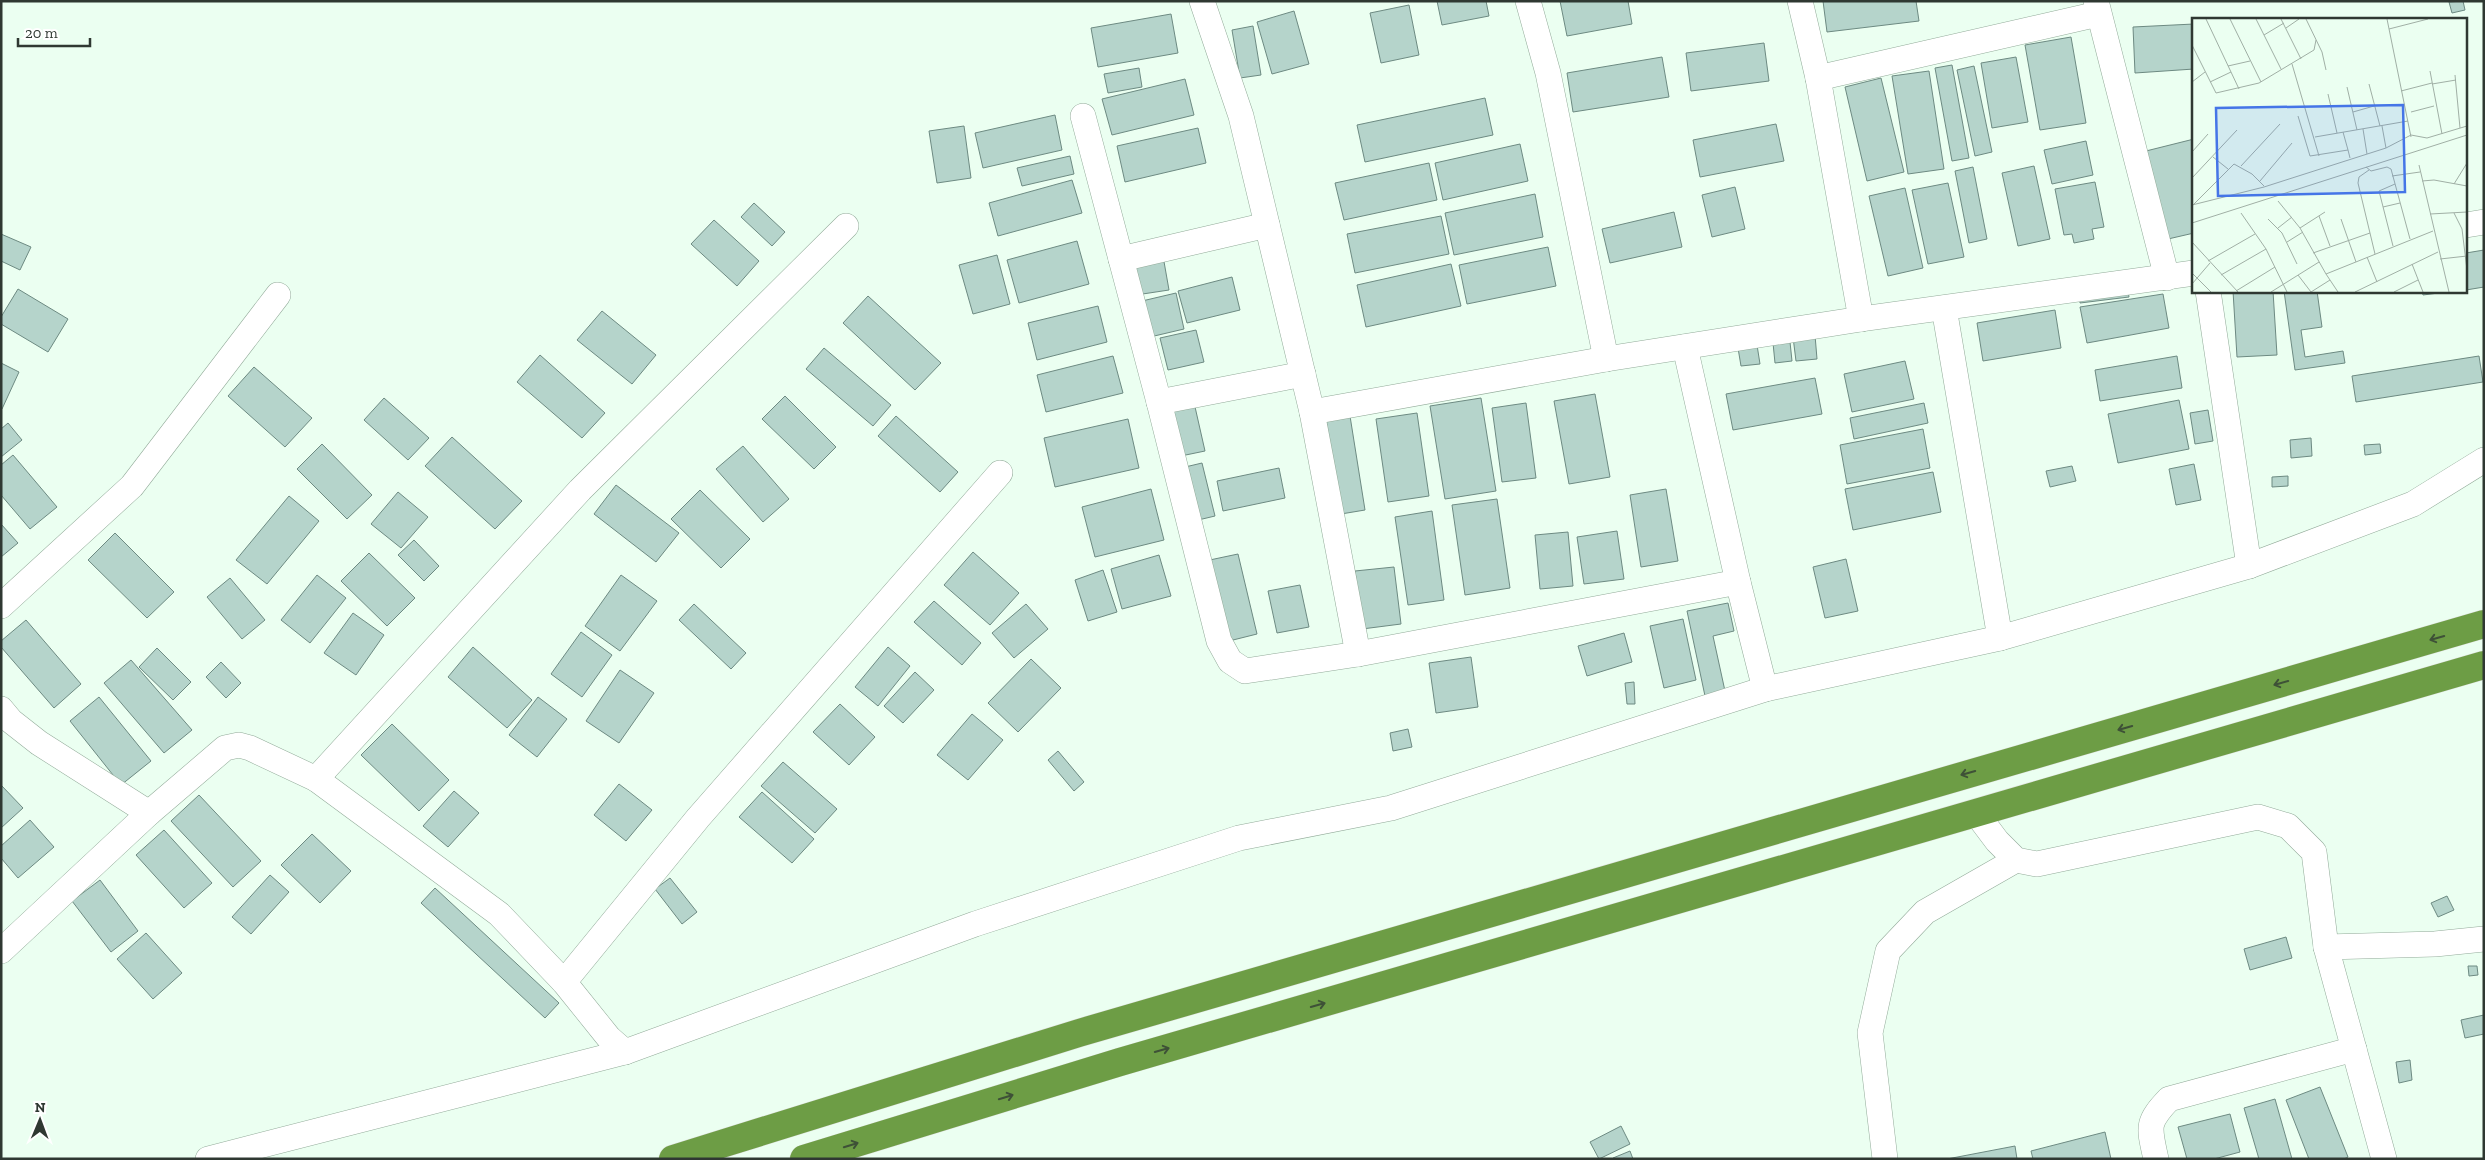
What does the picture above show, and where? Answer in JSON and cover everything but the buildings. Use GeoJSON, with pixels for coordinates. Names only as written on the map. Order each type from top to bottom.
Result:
{"type":"FeatureCollection","features":[{"type":"Feature","properties":{"kind":"highway"},"geometry":{"type":"LineString","coordinates":[[673,1159],[1079,1033],[2484,624]]}},
{"type":"Feature","properties":{"kind":"highway"},"geometry":{"type":"LineString","coordinates":[[804,1159],[1129,1060],[2484,664]]}},
{"type":"Feature","properties":{"kind":"street"},"geometry":{"type":"LineString","coordinates":[[1202,1],[1241,116],[1303,374],[1312,412],[1358,654]]}},
{"type":"Feature","properties":{"kind":"street"},"geometry":{"type":"LineString","coordinates":[[1528,1],[1548,73],[1606,359]]}},
{"type":"Feature","properties":{"kind":"street"},"geometry":{"type":"LineString","coordinates":[[1800,1],[1818,78],[1861,319]]}},
{"type":"Feature","properties":{"kind":"street"},"geometry":{"type":"LineString","coordinates":[[1818,78],[2097,8],[2167,278]]}},
{"type":"Feature","properties":{"kind":"street"},"geometry":{"type":"LineString","coordinates":[[1083,116],[1159,402],[1219,642],[1230,662],[1245,671],[1358,654],[1738,582]]}},
{"type":"Feature","properties":{"kind":"street"},"geometry":{"type":"LineString","coordinates":[[2468,225],[2484,222]]}},
{"type":"Feature","properties":{"kind":"street"},"geometry":{"type":"LineString","coordinates":[[1121,259],[1266,225]]}},
{"type":"Feature","properties":{"kind":"street"},"geometry":{"type":"LineString","coordinates":[[316,779],[580,490],[846,226]]}},
{"type":"Feature","properties":{"kind":"street"},"geometry":{"type":"LineString","coordinates":[[1312,412],[1606,359],[1861,319],[2192,273]]}},
{"type":"Feature","properties":{"kind":"street"},"geometry":{"type":"LineString","coordinates":[[2208,292],[2250,566]]}},
{"type":"Feature","properties":{"kind":"street"},"geometry":{"type":"LineString","coordinates":[[1,606],[132,486],[278,295]]}},
{"type":"Feature","properties":{"kind":"street"},"geometry":{"type":"LineString","coordinates":[[1944,308],[2000,638]]}},
{"type":"Feature","properties":{"kind":"street"},"geometry":{"type":"LineString","coordinates":[[1684,347],[1738,582],[1765,689]]}},
{"type":"Feature","properties":{"kind":"street"},"geometry":{"type":"LineString","coordinates":[[1159,402],[1303,374]]}},
{"type":"Feature","properties":{"kind":"street"},"geometry":{"type":"LineString","coordinates":[[208,1159],[624,1052],[975,924],[1239,838],[1391,808],[1765,689],[2000,638],[2250,566],[2413,504],[2484,460]]}},
{"type":"Feature","properties":{"kind":"street"},"geometry":{"type":"LineString","coordinates":[[564,982],[698,818],[1000,473]]}},
{"type":"Feature","properties":{"kind":"street"},"geometry":{"type":"LineString","coordinates":[[1,709],[11,721],[38,743],[149,814]]}},
{"type":"Feature","properties":{"kind":"street"},"geometry":{"type":"LineString","coordinates":[[1,951],[149,814],[225,748],[239,745],[250,748],[316,779],[499,914],[564,982],[609,1038],[624,1052]]}},
{"type":"Feature","properties":{"kind":"street"},"geometry":{"type":"LineString","coordinates":[[1976,813],[1996,841],[2016,860],[2037,864],[2258,817],[2288,826],[2314,852],[2326,947],[2384,1159]]}},
{"type":"Feature","properties":{"kind":"street"},"geometry":{"type":"LineString","coordinates":[[1885,1159],[1870,1033],[1888,951],[1925,912],[2016,860]]}},
{"type":"Feature","properties":{"kind":"street"},"geometry":{"type":"LineString","coordinates":[[2326,947],[2435,944],[2484,939]]}},
{"type":"Feature","properties":{"kind":"street"},"geometry":{"type":"LineString","coordinates":[[2156,1159],[2150,1131],[2153,1116],[2169,1099],[2354,1049]]}}]}
